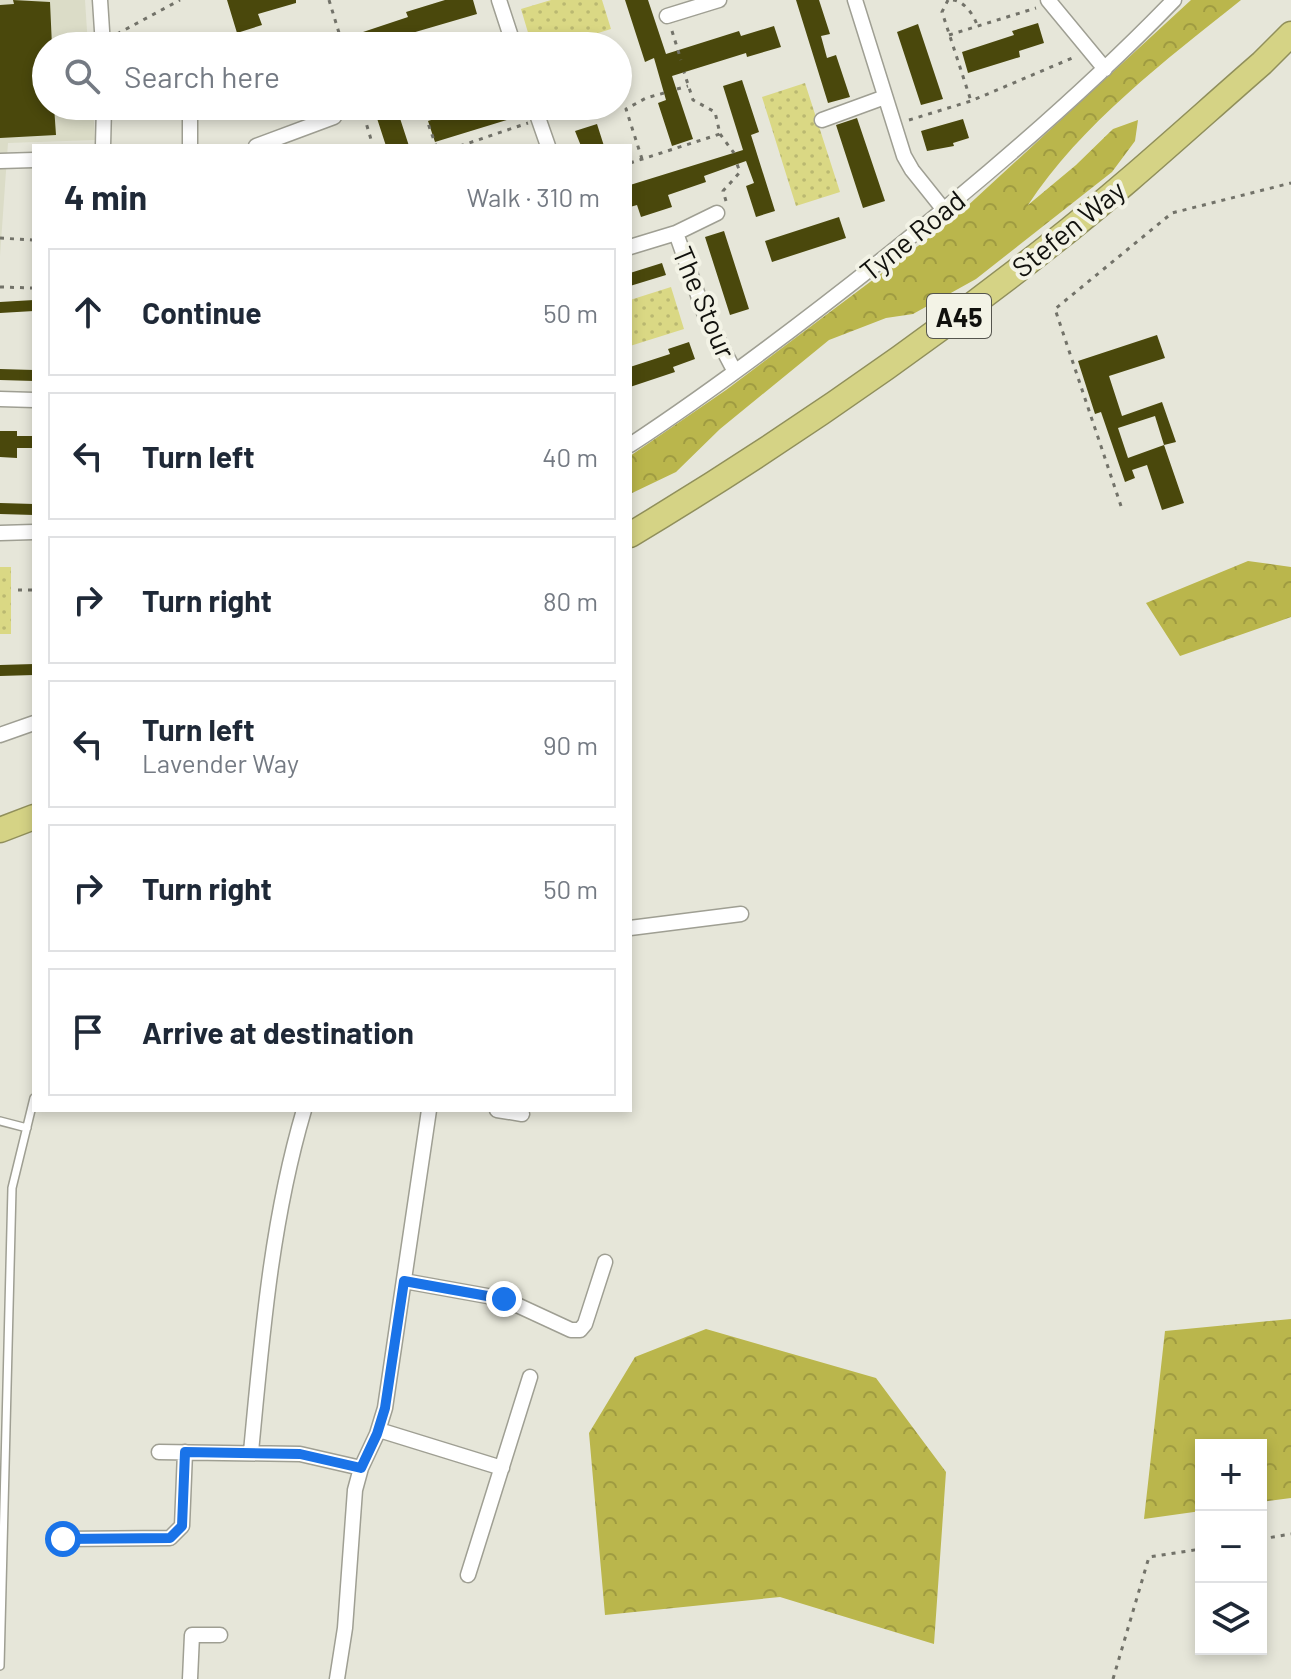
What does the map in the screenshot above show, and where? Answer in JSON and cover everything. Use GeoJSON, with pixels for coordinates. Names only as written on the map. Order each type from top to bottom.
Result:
{"type":"FeatureCollection","features":[{"type":"Feature","properties":{"kind":"highway","name":"Stefen Way"},"geometry":{"type":"LineString","coordinates":[[632,534],[793,433],[940,330],[1052,243],[1262,63],[1291,34]]}},
{"type":"Feature","properties":{"kind":"highway"},"geometry":{"type":"LineString","coordinates":[[1262,63],[1291,43]]}},
{"type":"Feature","properties":{"kind":"highway"},"geometry":{"type":"LineString","coordinates":[[0,830],[32,818]]}},
{"type":"Feature","properties":{"kind":"street"},"geometry":{"type":"LineString","coordinates":[[100,0],[101,32]]}},
{"type":"Feature","properties":{"kind":"street"},"geometry":{"type":"LineString","coordinates":[[499,0],[509,32]]}},
{"type":"Feature","properties":{"kind":"street"},"geometry":{"type":"LineString","coordinates":[[667,16],[719,0]]}},
{"type":"Feature","properties":{"kind":"street"},"geometry":{"type":"LineString","coordinates":[[855,0],[904,156],[944,210]]}},
{"type":"Feature","properties":{"kind":"street","name":"Tyne Road"},"geometry":{"type":"LineString","coordinates":[[632,444],[735,372],[944,210],[1017,150],[1174,0]]}},
{"type":"Feature","properties":{"kind":"street"},"geometry":{"type":"LineString","coordinates":[[1050,2],[1105,69]]}},
{"type":"Feature","properties":{"kind":"street"},"geometry":{"type":"LineString","coordinates":[[822,120],[885,97]]}},
{"type":"Feature","properties":{"kind":"street"},"geometry":{"type":"LineString","coordinates":[[103,144],[104,120]]}},
{"type":"Feature","properties":{"kind":"street"},"geometry":{"type":"LineString","coordinates":[[190,120],[190,144]]}},
{"type":"Feature","properties":{"kind":"street"},"geometry":{"type":"LineString","coordinates":[[261,144],[326,120]]}},
{"type":"Feature","properties":{"kind":"street"},"geometry":{"type":"LineString","coordinates":[[539,120],[547,144]]}},
{"type":"Feature","properties":{"kind":"street"},"geometry":{"type":"LineString","coordinates":[[0,161],[32,160]]}},
{"type":"Feature","properties":{"kind":"street","name":"The Stour"},"geometry":{"type":"LineString","coordinates":[[632,246],[676,233],[717,213]]}},
{"type":"Feature","properties":{"kind":"street","name":"The Stour"},"geometry":{"type":"LineString","coordinates":[[676,233],[705,315],[735,372]]}},
{"type":"Feature","properties":{"kind":"street"},"geometry":{"type":"LineString","coordinates":[[0,399],[32,400]]}},
{"type":"Feature","properties":{"kind":"street"},"geometry":{"type":"LineString","coordinates":[[0,533],[32,532]]}},
{"type":"Feature","properties":{"kind":"street"},"geometry":{"type":"LineString","coordinates":[[0,735],[32,724]]}},
{"type":"Feature","properties":{"kind":"street"},"geometry":{"type":"LineString","coordinates":[[632,928],[741,914]]}},
{"type":"Feature","properties":{"kind":"street"},"geometry":{"type":"LineString","coordinates":[[251,1452],[267,1282],[288,1162],[303,1112]]}},
{"type":"Feature","properties":{"kind":"street"},"geometry":{"type":"LineString","coordinates":[[337,1679],[345,1628],[355,1490],[385,1408],[429,1112]]}},
{"type":"Feature","properties":{"kind":"street"},"geometry":{"type":"LineString","coordinates":[[510,1112],[522,1114]]}},
{"type":"Feature","properties":{"kind":"street"},"geometry":{"type":"LineString","coordinates":[[404,1281],[504,1299],[571,1330],[580,1330],[585,1324],[605,1262]]}},
{"type":"Feature","properties":{"kind":"street"},"geometry":{"type":"LineString","coordinates":[[468,1575],[530,1377]]}},
{"type":"Feature","properties":{"kind":"street"},"geometry":{"type":"LineString","coordinates":[[379,1430],[502,1468]]}},
{"type":"Feature","properties":{"kind":"street"},"geometry":{"type":"LineString","coordinates":[[159,1452],[300,1454],[361,1468]]}},
{"type":"Feature","properties":{"kind":"street"},"geometry":{"type":"LineString","coordinates":[[63,1539],[170,1538],[182,1526],[185,1452]]}},
{"type":"Feature","properties":{"kind":"street"},"geometry":{"type":"LineString","coordinates":[[190,1679],[192,1635],[220,1635]]}},
{"type":"Feature","properties":{"kind":"lane"},"geometry":{"type":"LineString","coordinates":[[0,1666],[12,1188],[32,1107]]}},
{"type":"Feature","properties":{"kind":"lane"},"geometry":{"type":"LineString","coordinates":[[0,1121],[27,1128]]}},
{"type":"Feature","properties":{"kind":"path"},"geometry":{"type":"LineString","coordinates":[[123,32],[180,0]]}},
{"type":"Feature","properties":{"kind":"path"},"geometry":{"type":"LineString","coordinates":[[330,0],[339,32]]}},
{"type":"Feature","properties":{"kind":"path"},"geometry":{"type":"LineString","coordinates":[[971,101],[942,12],[951,0],[959,1],[975,17],[977,26]]}},
{"type":"Feature","properties":{"kind":"path"},"geometry":{"type":"LineString","coordinates":[[949,35],[1050,2]]}},
{"type":"Feature","properties":{"kind":"path"},"geometry":{"type":"LineString","coordinates":[[667,16],[681,60]]}},
{"type":"Feature","properties":{"kind":"path"},"geometry":{"type":"LineString","coordinates":[[893,124],[971,101],[1090,50]]}},
{"type":"Feature","properties":{"kind":"path"},"geometry":{"type":"LineString","coordinates":[[684,72],[693,100],[715,112],[720,134],[734,153]]}},
{"type":"Feature","properties":{"kind":"path"},"geometry":{"type":"LineString","coordinates":[[677,89],[688,86]]}},
{"type":"Feature","properties":{"kind":"path"},"geometry":{"type":"LineString","coordinates":[[632,106],[664,93]]}},
{"type":"Feature","properties":{"kind":"path"},"geometry":{"type":"LineString","coordinates":[[365,120],[372,144]]}},
{"type":"Feature","properties":{"kind":"path"},"geometry":{"type":"LineString","coordinates":[[427,120],[435,144]]}},
{"type":"Feature","properties":{"kind":"path"},"geometry":{"type":"LineString","coordinates":[[464,144],[518,120]]}},
{"type":"Feature","properties":{"kind":"path"},"geometry":{"type":"LineString","coordinates":[[630,120],[642,159]]}},
{"type":"Feature","properties":{"kind":"path"},"geometry":{"type":"LineString","coordinates":[[632,162],[720,134]]}},
{"type":"Feature","properties":{"kind":"path"},"geometry":{"type":"LineString","coordinates":[[717,213],[729,210],[723,191],[740,172],[737,164]]}},
{"type":"Feature","properties":{"kind":"path"},"geometry":{"type":"LineString","coordinates":[[1121,506],[1055,309],[1172,213],[1291,183]]}},
{"type":"Feature","properties":{"kind":"path"},"geometry":{"type":"LineString","coordinates":[[0,238],[32,240]]}},
{"type":"Feature","properties":{"kind":"path"},"geometry":{"type":"LineString","coordinates":[[0,287],[32,288]]}},
{"type":"Feature","properties":{"kind":"path"},"geometry":{"type":"LineString","coordinates":[[18,590],[32,590]]}},
{"type":"Feature","properties":{"kind":"path"},"geometry":{"type":"LineString","coordinates":[[1267,1538],[1291,1534]]}},
{"type":"Feature","properties":{"kind":"path"},"geometry":{"type":"LineString","coordinates":[[1113,1679],[1149,1557],[1195,1550]]}},
{"type":"Feature","properties":{"kind":"shaded area"},"geometry":{"type":"Polygon","coordinates":[[[0,0],[85,0],[87,32],[32,32],[32,120],[94,120],[95,140],[8,143],[0,256],[0,0]]]}},
{"type":"Feature","properties":{"kind":"shaded area"},"geometry":{"type":"Polygon","coordinates":[[[551,0],[602,0],[611,29],[601,32],[528,32],[521,9],[551,0]]]}},
{"type":"Feature","properties":{"kind":"shaded area"},"geometry":{"type":"Polygon","coordinates":[[[805,83],[840,192],[796,206],[762,97],[805,83]]]}},
{"type":"Feature","properties":{"kind":"shaded area"},"geometry":{"type":"Polygon","coordinates":[[[671,287],[684,329],[632,345],[632,299],[671,287]]]}},
{"type":"Feature","properties":{"kind":"shaded area"},"geometry":{"type":"Polygon","coordinates":[[[0,567],[11,567],[11,634],[0,634],[0,567]]]}},
{"type":"Feature","properties":{"kind":"green space"},"geometry":{"type":"Polygon","coordinates":[[[1191,0],[1241,0],[1126,95],[1073,148],[1028,205],[1113,129],[1138,120],[1135,141],[1112,172],[976,279],[913,314],[886,318],[829,340],[720,429],[676,472],[632,493],[632,455],[726,390],[950,222],[1191,0]]]}},
{"type":"Feature","properties":{"kind":"green space"},"geometry":{"type":"Polygon","coordinates":[[[1248,561],[1291,567],[1291,617],[1180,656],[1146,603],[1248,561]]]}},
{"type":"Feature","properties":{"kind":"green space"},"geometry":{"type":"Polygon","coordinates":[[[1291,1319],[1291,1498],[1267,1501],[1267,1439],[1195,1439],[1195,1512],[1144,1519],[1165,1331],[1291,1319]]]}},
{"type":"Feature","properties":{"kind":"green space"},"geometry":{"type":"Polygon","coordinates":[[[706,1329],[876,1378],[946,1472],[934,1644],[780,1597],[605,1615],[589,1433],[635,1357],[706,1329]]]}},
{"type":"Feature","properties":{"kind":"building"},"geometry":{"type":"Polygon","coordinates":[[[13,0],[50,2],[51,32],[32,32],[32,120],[55,120],[56,135],[0,138],[0,5],[14,4],[13,0]]]}},
{"type":"Feature","properties":{"kind":"building"},"geometry":{"type":"Polygon","coordinates":[[[227,0],[296,0],[296,3],[258,14],[262,25],[237,32],[227,0]]]}},
{"type":"Feature","properties":{"kind":"building"},"geometry":{"type":"Polygon","coordinates":[[[445,0],[473,0],[477,14],[415,32],[363,32],[408,17],[406,12],[445,0]]]}},
{"type":"Feature","properties":{"kind":"building"},"geometry":{"type":"Polygon","coordinates":[[[625,0],[648,0],[666,54],[739,31],[741,36],[774,26],[781,47],[747,57],[746,53],[672,76],[693,139],[672,146],[658,103],[666,100],[654,58],[645,62],[625,0]]]}},
{"type":"Feature","properties":{"kind":"building"},"geometry":{"type":"Polygon","coordinates":[[[796,0],[819,0],[830,34],[821,36],[827,58],[836,55],[850,97],[828,103],[796,0]]]}},
{"type":"Feature","properties":{"kind":"building"},"geometry":{"type":"Polygon","coordinates":[[[1038,23],[1044,43],[1019,51],[1020,57],[968,73],[962,52],[1014,35],[1012,31],[1038,23]]]}},
{"type":"Feature","properties":{"kind":"building"},"geometry":{"type":"Polygon","coordinates":[[[918,24],[943,99],[921,105],[897,32],[918,24]]]}},
{"type":"Feature","properties":{"kind":"building"},"geometry":{"type":"Polygon","coordinates":[[[742,80],[759,132],[751,135],[775,211],[756,217],[746,186],[754,183],[746,161],[704,176],[706,182],[668,195],[672,207],[641,217],[637,205],[632,206],[632,184],[743,150],[723,86],[742,80]]]}},
{"type":"Feature","properties":{"kind":"building"},"geometry":{"type":"Polygon","coordinates":[[[857,118],[885,201],[863,208],[836,125],[857,118]]]}},
{"type":"Feature","properties":{"kind":"building"},"geometry":{"type":"Polygon","coordinates":[[[963,119],[969,138],[953,143],[954,146],[927,151],[921,131],[963,119]]]}},
{"type":"Feature","properties":{"kind":"building"},"geometry":{"type":"Polygon","coordinates":[[[378,120],[401,120],[408,144],[385,144],[378,120]]]}},
{"type":"Feature","properties":{"kind":"building"},"geometry":{"type":"Polygon","coordinates":[[[431,120],[507,120],[435,142],[428,121],[431,120]]]}},
{"type":"Feature","properties":{"kind":"building"},"geometry":{"type":"Polygon","coordinates":[[[597,124],[603,144],[580,144],[575,131],[597,124]]]}},
{"type":"Feature","properties":{"kind":"building"},"geometry":{"type":"Polygon","coordinates":[[[839,217],[846,238],[772,262],[765,241],[839,217]]]}},
{"type":"Feature","properties":{"kind":"building"},"geometry":{"type":"Polygon","coordinates":[[[724,231],[749,309],[730,315],[705,237],[724,231]]]}},
{"type":"Feature","properties":{"kind":"building"},"geometry":{"type":"Polygon","coordinates":[[[662,263],[666,275],[632,285],[632,272],[662,263]]]}},
{"type":"Feature","properties":{"kind":"building"},"geometry":{"type":"Polygon","coordinates":[[[32,300],[32,311],[0,313],[0,302],[32,300]]]}},
{"type":"Feature","properties":{"kind":"building"},"geometry":{"type":"Polygon","coordinates":[[[1157,335],[1165,358],[1109,376],[1122,416],[1162,402],[1176,442],[1164,445],[1184,503],[1162,510],[1147,465],[1132,470],[1135,478],[1125,482],[1101,412],[1095,414],[1078,361],[1157,335]],[[1155,416],[1118,428],[1128,458],[1164,445],[1155,416]]]}},
{"type":"Feature","properties":{"kind":"building"},"geometry":{"type":"Polygon","coordinates":[[[689,342],[695,359],[673,367],[675,372],[632,386],[632,366],[670,354],[668,349],[689,342]]]}},
{"type":"Feature","properties":{"kind":"building"},"geometry":{"type":"Polygon","coordinates":[[[0,369],[32,370],[32,381],[0,380],[0,369]]]}},
{"type":"Feature","properties":{"kind":"building"},"geometry":{"type":"Polygon","coordinates":[[[0,431],[17,431],[17,436],[32,436],[32,448],[17,448],[17,458],[0,457],[0,431]]]}},
{"type":"Feature","properties":{"kind":"building"},"geometry":{"type":"Polygon","coordinates":[[[0,503],[32,504],[32,515],[0,514],[0,503]]]}},
{"type":"Feature","properties":{"kind":"building"},"geometry":{"type":"Polygon","coordinates":[[[32,664],[32,675],[0,676],[0,665],[32,664]]]}},
{"type":"Feature","properties":{"kind":"route"},"geometry":{"type":"LineString","coordinates":[[63,1539],[170,1538],[182,1526],[184,1516],[185,1452],[300,1454],[361,1468],[385,1408],[404,1281],[504,1299]]}}]}
